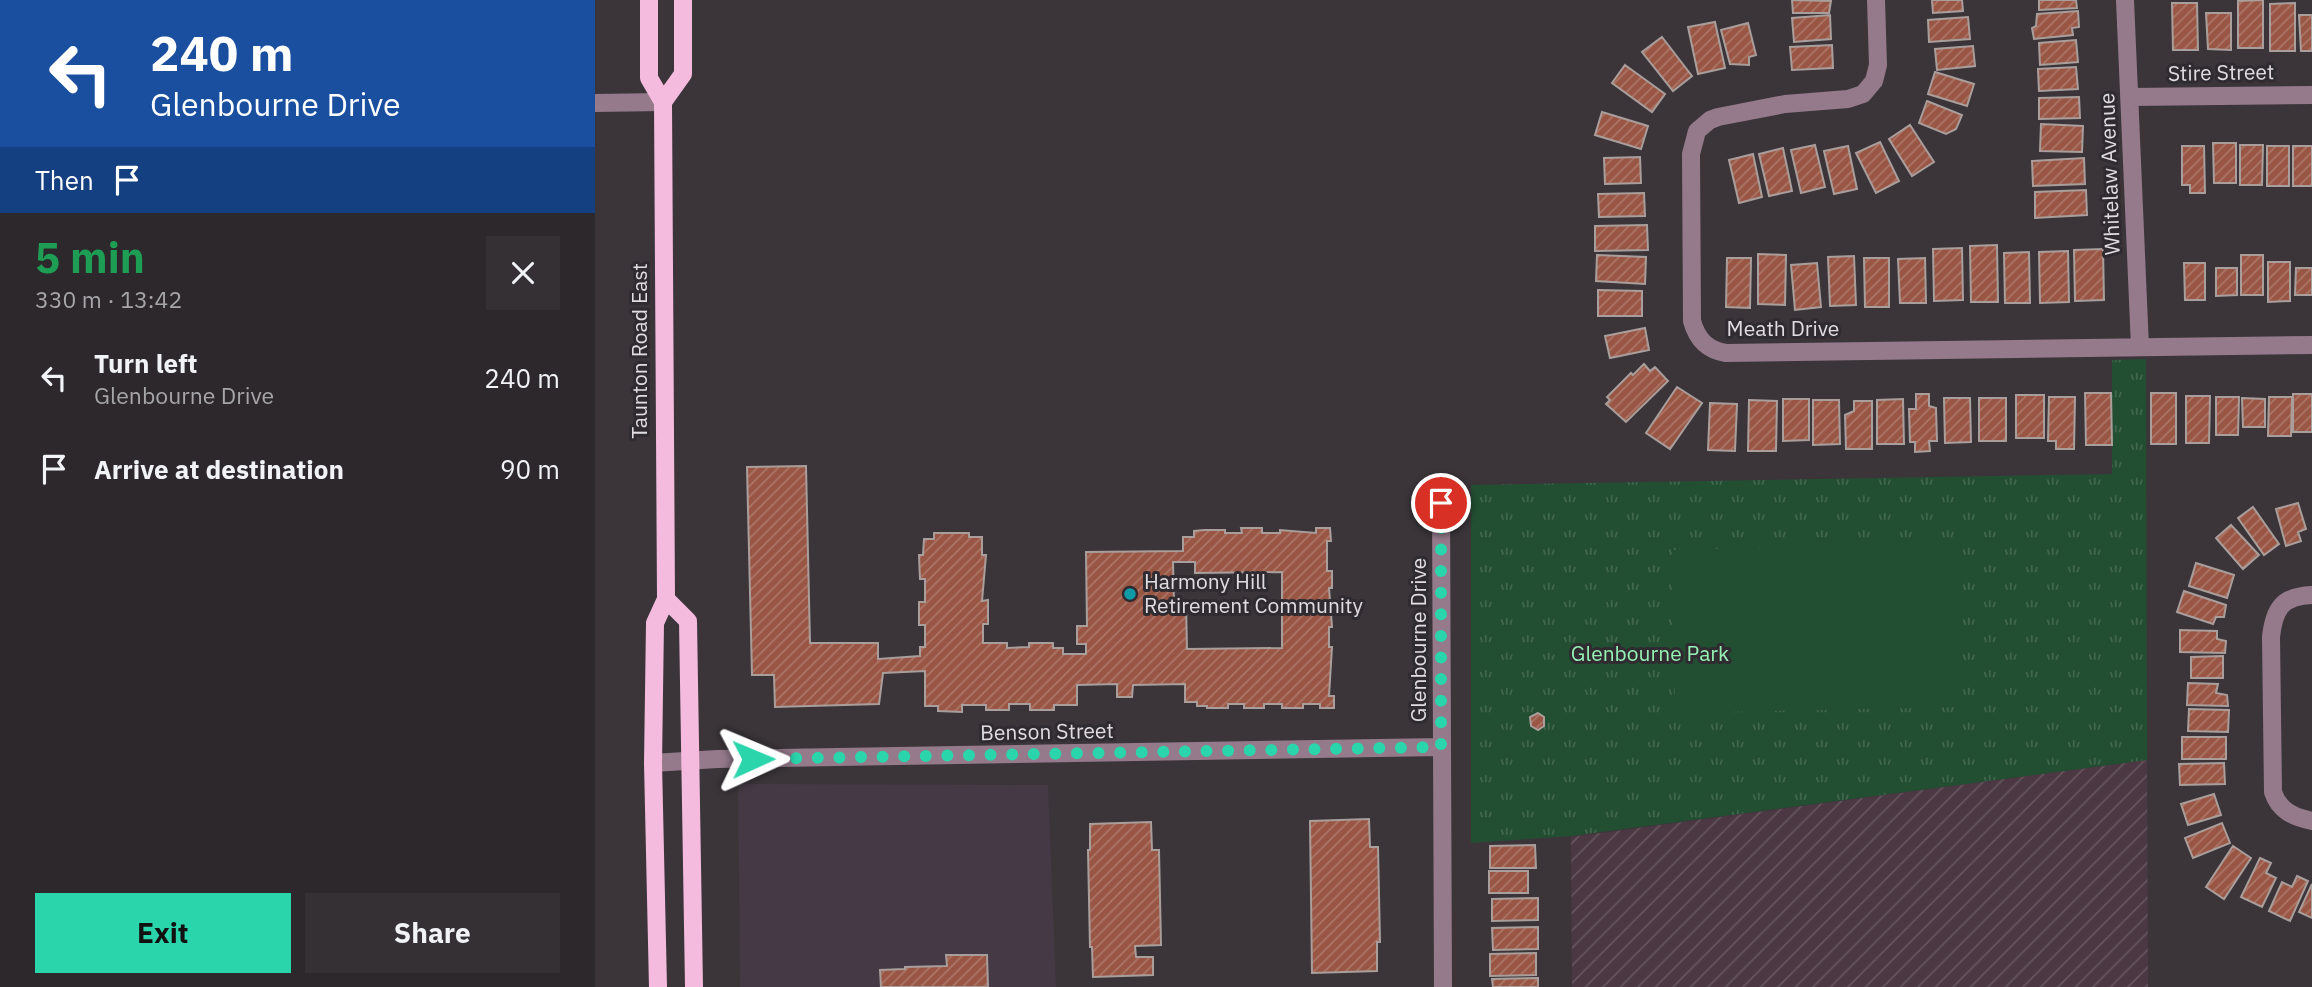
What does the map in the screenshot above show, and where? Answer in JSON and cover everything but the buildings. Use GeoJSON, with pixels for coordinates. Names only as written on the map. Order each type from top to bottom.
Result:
{"type":"FeatureCollection","features":[{"type":"Feature","properties":{"kind":"main road","name":"Taunton Road East"},"geometry":{"type":"LineString","coordinates":[[649,0],[649,78],[663,102],[666,599],[655,623],[653,763],[658,987]]}},
{"type":"Feature","properties":{"kind":"main road"},"geometry":{"type":"LineString","coordinates":[[663,102],[683,74],[683,0]]}},
{"type":"Feature","properties":{"kind":"main road"},"geometry":{"type":"LineString","coordinates":[[666,599],[688,621],[694,987]]}},
{"type":"Feature","properties":{"kind":"street","name":"Meath Drive"},"geometry":{"type":"LineString","coordinates":[[1875,0],[1878,65],[1874,81],[1863,94],[1848,100],[1785,104],[1719,117],[1702,126],[1694,138],[1691,155],[1692,321],[1699,338],[1710,349],[1726,353],[2312,345]]}},
{"type":"Feature","properties":{"kind":"street","name":"Whitelaw Avenue"},"geometry":{"type":"LineString","coordinates":[[2125,0],[2140,346]]}},
{"type":"Feature","properties":{"kind":"street","name":"Stire Street"},"geometry":{"type":"LineString","coordinates":[[2130,97],[2312,95]]}},
{"type":"Feature","properties":{"kind":"street"},"geometry":{"type":"LineString","coordinates":[[595,103],[663,102]]}},
{"type":"Feature","properties":{"kind":"street","name":"Glenbourne Drive"},"geometry":{"type":"LineString","coordinates":[[1441,503],[1443,987]]}},
{"type":"Feature","properties":{"kind":"street"},"geometry":{"type":"LineString","coordinates":[[2312,595],[2296,596],[2280,606],[2272,624],[2271,637],[2273,792],[2282,808],[2297,817],[2312,821]]}},
{"type":"Feature","properties":{"kind":"street","name":"Benson Street"},"geometry":{"type":"LineString","coordinates":[[653,763],[1441,747]]}},
{"type":"Feature","properties":{"kind":"shaded area"},"geometry":{"type":"Polygon","coordinates":[[[2147,760],[2148,987],[1572,987],[1571,837],[2147,760]]]}},
{"type":"Feature","properties":{"kind":"shaded area"},"geometry":{"type":"Polygon","coordinates":[[[738,784],[1048,785],[1056,987],[740,987],[738,784]]]}},
{"type":"Feature","properties":{"kind":"green space","name":"Glenbourne Park"},"geometry":{"type":"Polygon","coordinates":[[[2146,359],[2147,760],[1571,836],[1471,843],[1471,485],[2112,474],[2112,360],[2146,359]]]}},
{"type":"Feature","properties":{"kind":"green space"},"geometry":{"type":"Polygon","coordinates":[[[1960,544],[1963,707],[1675,713],[1672,550],[1960,544]]]}},
{"type":"Feature","properties":{"kind":"place","name":"Harmony Hill Retirement Community"},"geometry":{"type":"Point","coordinates":[1130,594]}},
{"type":"Feature","properties":{"kind":"route"},"geometry":{"type":"LineString","coordinates":[[753,759],[1441,747],[1441,503]]}}]}
